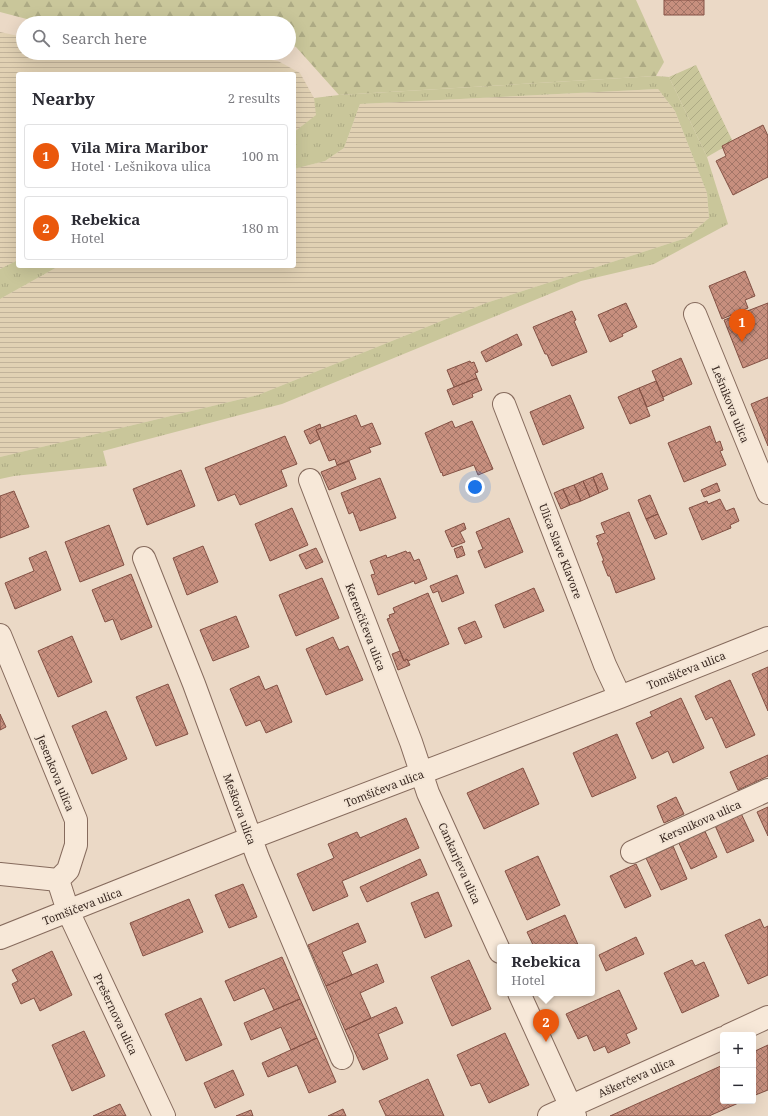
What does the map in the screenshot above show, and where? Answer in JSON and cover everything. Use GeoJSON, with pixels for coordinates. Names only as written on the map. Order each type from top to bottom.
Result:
{"type":"FeatureCollection","features":[{"type":"Feature","properties":{"kind":"street","name":"Lešnikova ulica"},"geometry":{"type":"LineString","coordinates":[[695,314],[768,493]]}},
{"type":"Feature","properties":{"kind":"street","name":"Ulica Slave Klavore"},"geometry":{"type":"LineString","coordinates":[[504,404],[605,665],[620,697]]}},
{"type":"Feature","properties":{"kind":"street","name":"Kerenčičeva ulica"},"geometry":{"type":"LineString","coordinates":[[310,480],[411,742],[421,774]]}},
{"type":"Feature","properties":{"kind":"street","name":"Meškova ulica"},"geometry":{"type":"LineString","coordinates":[[144,558],[197,691],[251,838],[342,1058]]}},
{"type":"Feature","properties":{"kind":"street","name":"Jesenkova ulica"},"geometry":{"type":"LineString","coordinates":[[0,635],[76,820],[76,845],[68,870],[58,880]]}},
{"type":"Feature","properties":{"kind":"street","name":"Tomšičeva ulica"},"geometry":{"type":"LineString","coordinates":[[0,938],[251,838],[421,774],[768,638]]}},
{"type":"Feature","properties":{"kind":"street","name":"Cankarjeva ulica"},"geometry":{"type":"LineString","coordinates":[[421,774],[428,793],[497,945]]}},
{"type":"Feature","properties":{"kind":"street","name":"Kersnikova ulica"},"geometry":{"type":"LineString","coordinates":[[632,852],[768,790]]}},
{"type":"Feature","properties":{"kind":"street"},"geometry":{"type":"LineString","coordinates":[[0,874],[58,880],[68,911]]}},
{"type":"Feature","properties":{"kind":"street","name":"Prešernova ulica"},"geometry":{"type":"LineString","coordinates":[[68,911],[164,1116]]}},
{"type":"Feature","properties":{"kind":"street"},"geometry":{"type":"LineString","coordinates":[[520,996],[573,1111]]}},
{"type":"Feature","properties":{"kind":"street"},"geometry":{"type":"LineString","coordinates":[[736,1032],[768,1017]]}},
{"type":"Feature","properties":{"kind":"street","name":"Aškerčeva ulica"},"geometry":{"type":"LineString","coordinates":[[549,1116],[573,1111],[720,1039]]}},
{"type":"Feature","properties":{"kind":"shaded area"},"geometry":{"type":"Polygon","coordinates":[[[0,32],[16,35],[16,60],[271,60],[278,61],[300,73],[314,98],[317,115],[296,131],[296,72],[16,72],[16,261],[0,269],[0,32]]]}},
{"type":"Feature","properties":{"kind":"shaded area"},"geometry":{"type":"Polygon","coordinates":[[[658,89],[675,111],[707,193],[709,218],[686,238],[486,303],[258,395],[0,457],[0,299],[55,268],[296,268],[296,168],[325,161],[344,148],[360,104],[658,89]]]}},
{"type":"Feature","properties":{"kind":"green space"},"geometry":{"type":"Polygon","coordinates":[[[0,0],[636,0],[664,62],[656,76],[339,95],[296,47],[296,16],[16,16],[0,12],[0,0]]]}},
{"type":"Feature","properties":{"kind":"green space"},"geometry":{"type":"Polygon","coordinates":[[[696,65],[733,142],[707,157],[669,77],[696,65]]]}},
{"type":"Feature","properties":{"kind":"green space"},"geometry":{"type":"Polygon","coordinates":[[[656,76],[669,77],[707,157],[728,224],[654,264],[581,281],[282,404],[103,451],[107,466],[14,476],[0,479],[0,457],[258,395],[486,303],[686,238],[709,218],[707,193],[675,111],[658,89],[360,104],[344,148],[325,161],[296,168],[296,130],[316,115],[314,98],[339,95],[656,76]]]}},
{"type":"Feature","properties":{"kind":"green space"},"geometry":{"type":"Polygon","coordinates":[[[16,261],[16,268],[55,268],[0,299],[0,269],[16,261]]]}},
{"type":"Feature","properties":{"kind":"building"},"geometry":{"type":"Polygon","coordinates":[[[664,0],[704,0],[704,15],[664,15],[664,0]]]}},
{"type":"Feature","properties":{"kind":"building"},"geometry":{"type":"Polygon","coordinates":[[[763,125],[768,136],[768,177],[733,195],[716,161],[726,156],[722,146],[763,125]]]}},
{"type":"Feature","properties":{"kind":"building"},"geometry":{"type":"Polygon","coordinates":[[[745,271],[755,296],[745,300],[748,308],[722,319],[709,286],[745,271]]]}},
{"type":"Feature","properties":{"kind":"building"},"geometry":{"type":"Polygon","coordinates":[[[626,303],[637,327],[610,342],[598,315],[626,303]]]}},
{"type":"Feature","properties":{"kind":"building"},"geometry":{"type":"Polygon","coordinates":[[[768,303],[768,358],[743,368],[724,320],[768,303]]]}},
{"type":"Feature","properties":{"kind":"building"},"geometry":{"type":"Polygon","coordinates":[[[572,311],[576,320],[574,321],[587,352],[552,366],[533,327],[572,311]]]}},
{"type":"Feature","properties":{"kind":"building"},"geometry":{"type":"Polygon","coordinates":[[[517,334],[522,345],[486,362],[481,352],[517,334]]]}},
{"type":"Feature","properties":{"kind":"building"},"geometry":{"type":"Polygon","coordinates":[[[681,358],[692,384],[663,397],[652,371],[681,358]]]}},
{"type":"Feature","properties":{"kind":"building"},"geometry":{"type":"Polygon","coordinates":[[[470,361],[471,363],[474,362],[478,372],[475,373],[477,378],[454,387],[447,370],[470,361]]]}},
{"type":"Feature","properties":{"kind":"building"},"geometry":{"type":"Polygon","coordinates":[[[477,378],[482,390],[472,394],[473,397],[453,405],[447,390],[477,378]]]}},
{"type":"Feature","properties":{"kind":"building"},"geometry":{"type":"Polygon","coordinates":[[[656,381],[664,400],[647,407],[639,388],[656,381]]]}},
{"type":"Feature","properties":{"kind":"building"},"geometry":{"type":"Polygon","coordinates":[[[639,388],[650,416],[630,424],[618,397],[639,388]]]}},
{"type":"Feature","properties":{"kind":"building"},"geometry":{"type":"Polygon","coordinates":[[[570,395],[584,428],[543,445],[530,412],[570,395]]]}},
{"type":"Feature","properties":{"kind":"building"},"geometry":{"type":"Polygon","coordinates":[[[768,397],[768,446],[751,404],[768,397]]]}},
{"type":"Feature","properties":{"kind":"building"},"geometry":{"type":"Polygon","coordinates":[[[356,415],[361,427],[372,423],[381,444],[369,448],[371,452],[337,465],[335,459],[329,461],[316,430],[356,415]]]}},
{"type":"Feature","properties":{"kind":"building"},"geometry":{"type":"Polygon","coordinates":[[[452,421],[455,428],[472,421],[493,469],[478,475],[474,465],[443,476],[425,433],[452,421]]]}},
{"type":"Feature","properties":{"kind":"building"},"geometry":{"type":"Polygon","coordinates":[[[320,424],[321,428],[316,430],[320,439],[310,444],[304,431],[320,424]]]}},
{"type":"Feature","properties":{"kind":"building"},"geometry":{"type":"Polygon","coordinates":[[[710,426],[716,443],[720,441],[723,450],[720,451],[726,465],[684,482],[668,443],[710,426]]]}},
{"type":"Feature","properties":{"kind":"building"},"geometry":{"type":"Polygon","coordinates":[[[285,436],[297,464],[281,470],[287,486],[240,505],[235,494],[218,501],[205,468],[285,436]]]}},
{"type":"Feature","properties":{"kind":"building"},"geometry":{"type":"Polygon","coordinates":[[[349,461],[356,479],[329,490],[321,472],[349,461]]]}},
{"type":"Feature","properties":{"kind":"building"},"geometry":{"type":"Polygon","coordinates":[[[181,470],[195,506],[147,525],[133,489],[181,470]]]}},
{"type":"Feature","properties":{"kind":"building"},"geometry":{"type":"Polygon","coordinates":[[[602,473],[608,489],[599,493],[593,477],[602,473]]]}},
{"type":"Feature","properties":{"kind":"building"},"geometry":{"type":"Polygon","coordinates":[[[593,477],[599,493],[590,497],[583,481],[593,477]]]}},
{"type":"Feature","properties":{"kind":"building"},"geometry":{"type":"Polygon","coordinates":[[[380,478],[396,518],[360,531],[353,512],[349,514],[341,493],[380,478]]]}},
{"type":"Feature","properties":{"kind":"building"},"geometry":{"type":"Polygon","coordinates":[[[583,481],[590,497],[581,501],[574,485],[583,481]]]}},
{"type":"Feature","properties":{"kind":"building"},"geometry":{"type":"Polygon","coordinates":[[[717,483],[720,491],[704,497],[701,490],[717,483]]]}},
{"type":"Feature","properties":{"kind":"building"},"geometry":{"type":"Polygon","coordinates":[[[574,485],[581,501],[570,505],[563,489],[574,485]]]}},
{"type":"Feature","properties":{"kind":"building"},"geometry":{"type":"Polygon","coordinates":[[[563,489],[570,505],[561,509],[554,493],[563,489]]]}},
{"type":"Feature","properties":{"kind":"building"},"geometry":{"type":"Polygon","coordinates":[[[14,491],[29,527],[0,538],[0,496],[14,491]]]}},
{"type":"Feature","properties":{"kind":"building"},"geometry":{"type":"Polygon","coordinates":[[[650,495],[658,514],[646,519],[638,500],[650,495]]]}},
{"type":"Feature","properties":{"kind":"building"},"geometry":{"type":"Polygon","coordinates":[[[720,499],[726,511],[734,508],[739,521],[730,525],[731,528],[702,540],[689,508],[707,501],[708,504],[720,499]]]}},
{"type":"Feature","properties":{"kind":"building"},"geometry":{"type":"Polygon","coordinates":[[[292,508],[308,545],[270,561],[255,524],[292,508]]]}},
{"type":"Feature","properties":{"kind":"building"},"geometry":{"type":"Polygon","coordinates":[[[629,512],[655,579],[616,593],[610,576],[608,576],[602,561],[604,561],[596,536],[605,533],[601,523],[629,512]]]}},
{"type":"Feature","properties":{"kind":"building"},"geometry":{"type":"Polygon","coordinates":[[[658,514],[667,534],[655,539],[646,519],[658,514]]]}},
{"type":"Feature","properties":{"kind":"building"},"geometry":{"type":"Polygon","coordinates":[[[509,518],[523,552],[485,568],[478,551],[483,549],[476,532],[509,518]]]}},
{"type":"Feature","properties":{"kind":"building"},"geometry":{"type":"Polygon","coordinates":[[[464,523],[466,529],[460,532],[465,542],[452,547],[445,531],[464,523]]]}},
{"type":"Feature","properties":{"kind":"building"},"geometry":{"type":"Polygon","coordinates":[[[109,525],[124,565],[80,582],[65,542],[109,525]]]}},
{"type":"Feature","properties":{"kind":"building"},"geometry":{"type":"Polygon","coordinates":[[[203,546],[218,582],[187,595],[173,558],[203,546]]]}},
{"type":"Feature","properties":{"kind":"building"},"geometry":{"type":"Polygon","coordinates":[[[462,546],[465,555],[457,558],[454,549],[462,546]]]}},
{"type":"Feature","properties":{"kind":"building"},"geometry":{"type":"Polygon","coordinates":[[[316,548],[323,562],[306,569],[299,555],[316,548]]]}},
{"type":"Feature","properties":{"kind":"building"},"geometry":{"type":"Polygon","coordinates":[[[46,551],[61,590],[15,609],[5,583],[34,571],[29,558],[46,551]]]}},
{"type":"Feature","properties":{"kind":"building"},"geometry":{"type":"Polygon","coordinates":[[[406,551],[407,553],[410,552],[414,561],[419,559],[427,579],[415,584],[414,581],[378,595],[371,575],[375,574],[370,561],[386,555],[387,558],[406,551]]]}},
{"type":"Feature","properties":{"kind":"building"},"geometry":{"type":"Polygon","coordinates":[[[131,574],[152,627],[121,640],[113,619],[105,622],[92,590],[131,574]]]}},
{"type":"Feature","properties":{"kind":"building"},"geometry":{"type":"Polygon","coordinates":[[[457,575],[464,593],[442,602],[438,591],[433,593],[430,586],[457,575]]]}},
{"type":"Feature","properties":{"kind":"building"},"geometry":{"type":"Polygon","coordinates":[[[322,578],[339,618],[296,636],[279,595],[322,578]]]}},
{"type":"Feature","properties":{"kind":"building"},"geometry":{"type":"Polygon","coordinates":[[[534,588],[544,611],[504,628],[495,605],[534,588]]]}},
{"type":"Feature","properties":{"kind":"building"},"geometry":{"type":"Polygon","coordinates":[[[428,593],[449,644],[408,661],[407,659],[404,661],[387,619],[390,618],[389,615],[395,613],[393,608],[428,593]]]}},
{"type":"Feature","properties":{"kind":"building"},"geometry":{"type":"Polygon","coordinates":[[[236,616],[249,647],[213,661],[200,630],[236,616]]]}},
{"type":"Feature","properties":{"kind":"building"},"geometry":{"type":"Polygon","coordinates":[[[475,621],[482,637],[465,644],[458,628],[475,621]]]}},
{"type":"Feature","properties":{"kind":"building"},"geometry":{"type":"Polygon","coordinates":[[[72,636],[92,682],[58,697],[38,651],[72,636]]]}},
{"type":"Feature","properties":{"kind":"building"},"geometry":{"type":"Polygon","coordinates":[[[333,637],[339,650],[348,646],[363,680],[326,695],[306,649],[333,637]]]}},
{"type":"Feature","properties":{"kind":"building"},"geometry":{"type":"Polygon","coordinates":[[[400,651],[404,661],[407,659],[410,665],[398,670],[392,654],[400,651]]]}},
{"type":"Feature","properties":{"kind":"building"},"geometry":{"type":"Polygon","coordinates":[[[768,667],[768,711],[752,674],[768,667]]]}},
{"type":"Feature","properties":{"kind":"building"},"geometry":{"type":"Polygon","coordinates":[[[259,676],[265,690],[277,685],[292,722],[266,733],[260,720],[246,726],[230,689],[259,676]]]}},
{"type":"Feature","properties":{"kind":"building"},"geometry":{"type":"Polygon","coordinates":[[[730,680],[755,735],[726,748],[712,717],[706,720],[695,696],[730,680]]]}},
{"type":"Feature","properties":{"kind":"building"},"geometry":{"type":"Polygon","coordinates":[[[168,684],[188,734],[156,746],[136,697],[168,684]]]}},
{"type":"Feature","properties":{"kind":"building"},"geometry":{"type":"Polygon","coordinates":[[[681,698],[704,748],[673,763],[668,751],[652,759],[636,723],[652,716],[650,712],[681,698]]]}},
{"type":"Feature","properties":{"kind":"building"},"geometry":{"type":"Polygon","coordinates":[[[106,711],[127,759],[92,774],[72,726],[106,711]]]}},
{"type":"Feature","properties":{"kind":"building"},"geometry":{"type":"Polygon","coordinates":[[[0,714],[6,727],[0,730],[0,714]]]}},
{"type":"Feature","properties":{"kind":"building"},"geometry":{"type":"Polygon","coordinates":[[[617,734],[636,778],[592,797],[573,753],[617,734]]]}},
{"type":"Feature","properties":{"kind":"building"},"geometry":{"type":"Polygon","coordinates":[[[768,755],[768,776],[738,790],[730,772],[768,755]]]}},
{"type":"Feature","properties":{"kind":"building"},"geometry":{"type":"Polygon","coordinates":[[[523,768],[539,804],[484,829],[467,793],[523,768]]]}},
{"type":"Feature","properties":{"kind":"building"},"geometry":{"type":"Polygon","coordinates":[[[676,797],[684,814],[664,823],[657,806],[676,797]]]}},
{"type":"Feature","properties":{"kind":"building"},"geometry":{"type":"Polygon","coordinates":[[[768,807],[768,836],[757,812],[768,807]]]}},
{"type":"Feature","properties":{"kind":"building"},"geometry":{"type":"Polygon","coordinates":[[[739,809],[754,841],[727,853],[713,821],[739,809]]]}},
{"type":"Feature","properties":{"kind":"building"},"geometry":{"type":"Polygon","coordinates":[[[406,818],[419,848],[342,881],[348,896],[313,911],[297,874],[334,858],[328,844],[357,832],[360,838],[406,818]]]}},
{"type":"Feature","properties":{"kind":"building"},"geometry":{"type":"Polygon","coordinates":[[[702,825],[717,857],[691,869],[676,837],[702,825]]]}},
{"type":"Feature","properties":{"kind":"building"},"geometry":{"type":"Polygon","coordinates":[[[673,846],[687,879],[661,890],[646,858],[673,846]]]}},
{"type":"Feature","properties":{"kind":"building"},"geometry":{"type":"Polygon","coordinates":[[[538,856],[560,905],[527,920],[505,871],[538,856]]]}},
{"type":"Feature","properties":{"kind":"building"},"geometry":{"type":"Polygon","coordinates":[[[420,859],[427,875],[367,902],[360,887],[420,859]]]}},
{"type":"Feature","properties":{"kind":"building"},"geometry":{"type":"Polygon","coordinates":[[[636,864],[651,896],[625,908],[610,876],[636,864]]]}},
{"type":"Feature","properties":{"kind":"building"},"geometry":{"type":"Polygon","coordinates":[[[243,884],[257,917],[229,928],[215,895],[243,884]]]}},
{"type":"Feature","properties":{"kind":"building"},"geometry":{"type":"Polygon","coordinates":[[[438,892],[452,926],[425,938],[411,903],[438,892]]]}},
{"type":"Feature","properties":{"kind":"building"},"geometry":{"type":"Polygon","coordinates":[[[189,899],[203,932],[143,956],[130,923],[189,899]]]}},
{"type":"Feature","properties":{"kind":"building"},"geometry":{"type":"Polygon","coordinates":[[[565,915],[578,944],[533,944],[527,932],[565,915]]]}},
{"type":"Feature","properties":{"kind":"building"},"geometry":{"type":"Polygon","coordinates":[[[760,919],[764,928],[768,926],[768,975],[748,984],[725,935],[760,919]]]}},
{"type":"Feature","properties":{"kind":"building"},"geometry":{"type":"Polygon","coordinates":[[[358,923],[366,942],[342,952],[352,975],[326,986],[308,945],[358,923]]]}},
{"type":"Feature","properties":{"kind":"building"},"geometry":{"type":"Polygon","coordinates":[[[636,937],[644,954],[606,971],[599,955],[636,937]]]}},
{"type":"Feature","properties":{"kind":"building"},"geometry":{"type":"Polygon","coordinates":[[[52,951],[72,995],[40,1011],[34,998],[21,1004],[12,984],[18,981],[12,970],[52,951]]]}},
{"type":"Feature","properties":{"kind":"building"},"geometry":{"type":"Polygon","coordinates":[[[282,957],[300,999],[274,1010],[264,988],[234,1001],[225,981],[282,957]]]}},
{"type":"Feature","properties":{"kind":"building"},"geometry":{"type":"Polygon","coordinates":[[[469,960],[491,1009],[452,1026],[431,977],[469,960]]]}},
{"type":"Feature","properties":{"kind":"building"},"geometry":{"type":"Polygon","coordinates":[[[692,960],[695,966],[704,962],[719,996],[682,1013],[664,973],[692,960]]]}},
{"type":"Feature","properties":{"kind":"building"},"geometry":{"type":"Polygon","coordinates":[[[377,964],[384,982],[360,993],[371,1018],[345,1030],[326,986],[377,964]]]}},
{"type":"Feature","properties":{"kind":"building"},"geometry":{"type":"Polygon","coordinates":[[[619,990],[637,1029],[626,1034],[630,1043],[608,1053],[605,1046],[594,1051],[587,1035],[578,1039],[566,1014],[619,990]]]}},
{"type":"Feature","properties":{"kind":"building"},"geometry":{"type":"Polygon","coordinates":[[[201,998],[222,1045],[186,1061],[165,1014],[201,998]]]}},
{"type":"Feature","properties":{"kind":"building"},"geometry":{"type":"Polygon","coordinates":[[[300,999],[317,1038],[291,1050],[281,1027],[251,1040],[244,1023],[300,999]]]}},
{"type":"Feature","properties":{"kind":"building"},"geometry":{"type":"Polygon","coordinates":[[[396,1007],[403,1023],[378,1034],[388,1059],[363,1070],[345,1030],[396,1007]]]}},
{"type":"Feature","properties":{"kind":"building"},"geometry":{"type":"Polygon","coordinates":[[[84,1031],[105,1076],[72,1091],[52,1045],[84,1031]]]}},
{"type":"Feature","properties":{"kind":"building"},"geometry":{"type":"Polygon","coordinates":[[[505,1033],[529,1085],[489,1103],[480,1083],[471,1086],[457,1055],[505,1033]]]}},
{"type":"Feature","properties":{"kind":"building"},"geometry":{"type":"Polygon","coordinates":[[[317,1038],[336,1082],[309,1093],[297,1065],[268,1077],[262,1063],[317,1038]]]}},
{"type":"Feature","properties":{"kind":"building"},"geometry":{"type":"Polygon","coordinates":[[[768,1045],[768,1090],[756,1095],[756,1068],[756,1051],[768,1045]]]}},
{"type":"Feature","properties":{"kind":"building"},"geometry":{"type":"Polygon","coordinates":[[[720,1066],[720,1104],[736,1104],[709,1116],[610,1116],[720,1066]]]}},
{"type":"Feature","properties":{"kind":"building"},"geometry":{"type":"Polygon","coordinates":[[[233,1070],[244,1095],[215,1108],[204,1083],[233,1070]]]}},
{"type":"Feature","properties":{"kind":"building"},"geometry":{"type":"Polygon","coordinates":[[[428,1079],[444,1116],[386,1116],[379,1101],[428,1079]]]}},
{"type":"Feature","properties":{"kind":"building"},"geometry":{"type":"Polygon","coordinates":[[[120,1104],[126,1116],[93,1116],[120,1104]]]}},
{"type":"Feature","properties":{"kind":"building"},"geometry":{"type":"Polygon","coordinates":[[[343,1109],[346,1116],[328,1116],[343,1109]]]}},
{"type":"Feature","properties":{"kind":"building"},"geometry":{"type":"Polygon","coordinates":[[[251,1110],[253,1116],[236,1116],[251,1110]]]}},
{"type":"Feature","properties":{"kind":"place","name":"Vila Mira Maribor"},"geometry":{"type":"Point","coordinates":[742,342]}},
{"type":"Feature","properties":{"kind":"place","name":"Rebekica"},"geometry":{"type":"Point","coordinates":[546,1042]}}]}
